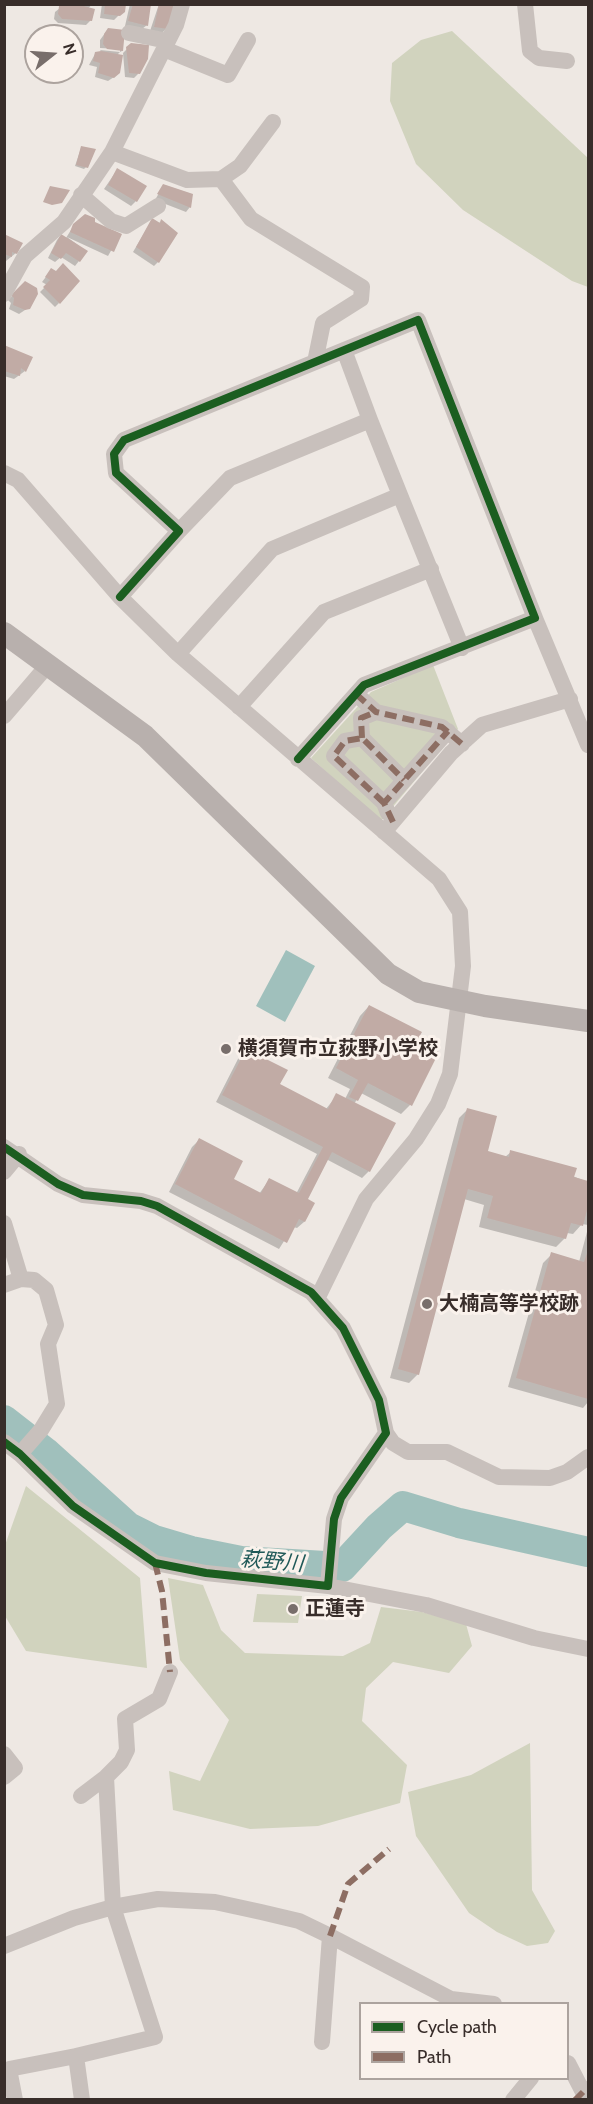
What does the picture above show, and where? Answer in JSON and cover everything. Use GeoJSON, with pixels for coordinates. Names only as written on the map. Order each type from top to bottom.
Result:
{"type":"FeatureCollection","features":[{"type":"Feature","properties":{"kind":"street"},"geometry":{"type":"LineString","coordinates":[[4,294],[25,256],[63,222],[112,152],[166,45],[182,4]]}},
{"type":"Feature","properties":{"kind":"street"},"geometry":{"type":"LineString","coordinates":[[525,4],[530,51],[539,58],[567,61]]}},
{"type":"Feature","properties":{"kind":"street"},"geometry":{"type":"LineString","coordinates":[[129,33],[166,45],[228,75],[248,40]]}},
{"type":"Feature","properties":{"kind":"street"},"geometry":{"type":"LineString","coordinates":[[112,152],[187,180],[221,179],[240,166],[273,122]]}},
{"type":"Feature","properties":{"kind":"street"},"geometry":{"type":"LineString","coordinates":[[221,179],[251,219],[362,287],[361,299],[323,323],[315,362]]}},
{"type":"Feature","properties":{"kind":"street"},"geometry":{"type":"LineString","coordinates":[[81,195],[111,221],[126,226],[158,206]]}},
{"type":"Feature","properties":{"kind":"street"},"geometry":{"type":"LineString","coordinates":[[179,531],[116,473],[114,454],[124,440],[418,320],[535,618],[588,745]]}},
{"type":"Feature","properties":{"kind":"street"},"geometry":{"type":"LineString","coordinates":[[344,350],[462,648]]}},
{"type":"Feature","properties":{"kind":"street"},"geometry":{"type":"LineString","coordinates":[[120,597],[230,478],[370,420]]}},
{"type":"Feature","properties":{"kind":"street"},"geometry":{"type":"LineString","coordinates":[[4,473],[18,480],[120,597],[178,654],[298,759],[389,827],[439,879],[460,912],[463,966],[457,1000],[457,1029],[450,1074],[438,1104],[416,1139],[366,1199],[317,1299]]}},
{"type":"Feature","properties":{"kind":"street"},"geometry":{"type":"LineString","coordinates":[[178,654],[272,549],[400,495]]}},
{"type":"Feature","properties":{"kind":"street"},"geometry":{"type":"LineString","coordinates":[[239,707],[324,612],[431,569]]}},
{"type":"Feature","properties":{"kind":"street"},"geometry":{"type":"LineString","coordinates":[[298,759],[364,685],[535,618]]}},
{"type":"Feature","properties":{"kind":"street"},"geometry":{"type":"LineString","coordinates":[[4,633],[146,736],[388,974],[419,992],[588,1022]]}},
{"type":"Feature","properties":{"kind":"street"},"geometry":{"type":"LineString","coordinates":[[4,716],[47,666]]}},
{"type":"Feature","properties":{"kind":"street"},"geometry":{"type":"LineString","coordinates":[[356,694],[376,712],[448,730],[462,744]]}},
{"type":"Feature","properties":{"kind":"street"},"geometry":{"type":"LineString","coordinates":[[389,827],[462,744],[482,725],[570,699]]}},
{"type":"Feature","properties":{"kind":"street"},"geometry":{"type":"LineString","coordinates":[[376,712],[361,718],[362,738],[404,780]]}},
{"type":"Feature","properties":{"kind":"street"},"geometry":{"type":"LineString","coordinates":[[384,803],[448,730]]}},
{"type":"Feature","properties":{"kind":"street"},"geometry":{"type":"LineString","coordinates":[[362,738],[345,741],[334,756],[384,803],[389,827]]}},
{"type":"Feature","properties":{"kind":"street"},"geometry":{"type":"LineString","coordinates":[[4,1172],[12,1150],[58,1184],[83,1195],[141,1201],[158,1206],[311,1292],[343,1328],[379,1400],[386,1433],[393,1443],[408,1452],[447,1452],[499,1477],[550,1478],[567,1472],[588,1457]]}},
{"type":"Feature","properties":{"kind":"street"},"geometry":{"type":"LineString","coordinates":[[4,1223],[13,1282],[34,1280],[46,1290],[56,1325],[48,1344],[57,1404],[41,1430],[24,1450]]}},
{"type":"Feature","properties":{"kind":"street"},"geometry":{"type":"LineString","coordinates":[[328,1586],[334,1519],[341,1498],[386,1433]]}},
{"type":"Feature","properties":{"kind":"street"},"geometry":{"type":"LineString","coordinates":[[4,1442],[24,1450],[73,1506],[155,1563],[206,1573],[328,1586],[426,1605],[534,1638],[588,1649]]}},
{"type":"Feature","properties":{"kind":"street"},"geometry":{"type":"LineString","coordinates":[[81,1796],[121,1762],[128,1750],[125,1719],[159,1699],[170,1672]]}},
{"type":"Feature","properties":{"kind":"street"},"geometry":{"type":"LineString","coordinates":[[4,1754],[15,1768],[4,1777]]}},
{"type":"Feature","properties":{"kind":"street"},"geometry":{"type":"LineString","coordinates":[[15,2100],[9,2069],[155,2037],[113,1907],[106,1777]]}},
{"type":"Feature","properties":{"kind":"street"},"geometry":{"type":"LineString","coordinates":[[4,1946],[74,1918],[113,1907],[158,1899],[215,1902],[298,1922],[330,1936],[451,1999],[477,2002]]}},
{"type":"Feature","properties":{"kind":"street"},"geometry":{"type":"LineString","coordinates":[[322,2042],[330,1936]]}},
{"type":"Feature","properties":{"kind":"street"},"geometry":{"type":"LineString","coordinates":[[76,2056],[82,2100]]}},
{"type":"Feature","properties":{"kind":"street"},"geometry":{"type":"LineString","coordinates":[[569,2067],[587,2091]]}},
{"type":"Feature","properties":{"kind":"street"},"geometry":{"type":"LineString","coordinates":[[513,2100],[530,2080]]}},
{"type":"Feature","properties":{"kind":"green space"},"geometry":{"type":"Polygon","coordinates":[[[452,31],[588,158],[588,287],[572,281],[463,210],[416,164],[390,101],[392,63],[421,40],[452,31]]]}},
{"type":"Feature","properties":{"kind":"green space"},"geometry":{"type":"Polygon","coordinates":[[[433,665],[458,729],[381,821],[311,758],[371,692],[433,665]]]}},
{"type":"Feature","properties":{"kind":"green space"},"geometry":{"type":"Polygon","coordinates":[[[26,1486],[140,1578],[147,1668],[26,1651],[5,1616],[4,1548],[26,1486]]]}},
{"type":"Feature","properties":{"kind":"green space"},"geometry":{"type":"Polygon","coordinates":[[[168,1578],[203,1585],[221,1630],[245,1653],[343,1656],[370,1643],[381,1607],[422,1612],[466,1624],[472,1646],[449,1673],[393,1662],[366,1688],[362,1721],[407,1765],[400,1803],[318,1826],[250,1829],[173,1810],[169,1771],[200,1781],[229,1720],[180,1660],[168,1578]]]}},
{"type":"Feature","properties":{"kind":"green space"},"geometry":{"type":"Polygon","coordinates":[[[257,1594],[302,1596],[298,1623],[253,1622],[257,1594]]]}},
{"type":"Feature","properties":{"kind":"green space"},"geometry":{"type":"Polygon","coordinates":[[[530,1743],[532,1890],[555,1931],[548,1943],[527,1946],[497,1932],[469,1913],[416,1836],[408,1792],[471,1775],[530,1743]]]}},
{"type":"Feature","properties":{"kind":"water"},"geometry":{"type":"Polygon","coordinates":[[[286,950],[315,966],[285,1022],[256,1006],[286,950]]]}},
{"type":"Feature","properties":{"kind":"building"},"geometry":{"type":"Polygon","coordinates":[[[76,4],[95,9],[92,21],[62,19],[58,14],[59,6],[76,4]]]}},
{"type":"Feature","properties":{"kind":"building"},"geometry":{"type":"Polygon","coordinates":[[[105,4],[126,4],[125,12],[120,16],[104,14],[105,4]]]}},
{"type":"Feature","properties":{"kind":"building"},"geometry":{"type":"Polygon","coordinates":[[[133,4],[151,4],[148,26],[128,21],[133,4]]]}},
{"type":"Feature","properties":{"kind":"building"},"geometry":{"type":"Polygon","coordinates":[[[159,4],[174,5],[168,29],[154,27],[159,4]]]}},
{"type":"Feature","properties":{"kind":"building"},"geometry":{"type":"Polygon","coordinates":[[[108,28],[125,30],[123,51],[107,49],[103,44],[104,34],[108,28]]]}},
{"type":"Feature","properties":{"kind":"building"},"geometry":{"type":"Polygon","coordinates":[[[131,43],[149,45],[148,59],[140,74],[129,73],[126,47],[131,43]]]}},
{"type":"Feature","properties":{"kind":"building"},"geometry":{"type":"Polygon","coordinates":[[[95,52],[123,55],[120,73],[114,78],[98,73],[100,63],[93,61],[95,52]]]}},
{"type":"Feature","properties":{"kind":"building"},"geometry":{"type":"Polygon","coordinates":[[[81,146],[96,149],[88,168],[76,165],[81,146]]]}},
{"type":"Feature","properties":{"kind":"building"},"geometry":{"type":"Polygon","coordinates":[[[117,168],[147,186],[137,202],[108,185],[117,168]]]}},
{"type":"Feature","properties":{"kind":"building"},"geometry":{"type":"Polygon","coordinates":[[[163,184],[193,194],[191,208],[157,194],[163,184]]]}},
{"type":"Feature","properties":{"kind":"building"},"geometry":{"type":"Polygon","coordinates":[[[50,186],[70,190],[62,203],[52,205],[43,202],[50,186]]]}},
{"type":"Feature","properties":{"kind":"building"},"geometry":{"type":"Polygon","coordinates":[[[85,214],[95,218],[95,222],[122,234],[114,252],[70,232],[73,224],[85,214]]]}},
{"type":"Feature","properties":{"kind":"building"},"geometry":{"type":"Polygon","coordinates":[[[152,218],[160,223],[161,219],[178,233],[159,263],[136,247],[152,218]]]}},
{"type":"Feature","properties":{"kind":"building"},"geometry":{"type":"Polygon","coordinates":[[[4,234],[23,243],[17,254],[12,252],[12,257],[4,254],[4,234]]]}},
{"type":"Feature","properties":{"kind":"building"},"geometry":{"type":"Polygon","coordinates":[[[61,234],[88,251],[80,262],[66,253],[61,259],[51,253],[61,234]]]}},
{"type":"Feature","properties":{"kind":"building"},"geometry":{"type":"Polygon","coordinates":[[[63,263],[80,281],[60,304],[43,287],[50,280],[45,277],[51,268],[56,271],[63,263]]]}},
{"type":"Feature","properties":{"kind":"building"},"geometry":{"type":"Polygon","coordinates":[[[25,281],[37,288],[38,294],[30,309],[25,310],[13,305],[14,298],[11,295],[25,281]]]}},
{"type":"Feature","properties":{"kind":"building"},"geometry":{"type":"Polygon","coordinates":[[[4,345],[33,357],[26,372],[21,368],[20,376],[4,371],[4,345]]]}},
{"type":"Feature","properties":{"kind":"building"},"geometry":{"type":"Polygon","coordinates":[[[369,1005],[422,1032],[417,1041],[439,1052],[412,1106],[368,1083],[358,1101],[349,1097],[358,1080],[336,1068],[369,1005]]]}},
{"type":"Feature","properties":{"kind":"building"},"geometry":{"type":"Polygon","coordinates":[[[246,1049],[288,1070],[280,1084],[328,1109],[336,1093],[396,1123],[370,1172],[332,1152],[308,1199],[315,1203],[305,1222],[299,1219],[287,1243],[175,1184],[199,1138],[243,1161],[234,1179],[261,1193],[269,1178],[299,1193],[323,1147],[222,1095],[246,1049]]]}},
{"type":"Feature","properties":{"kind":"building","name":"大楠高等学校跡"},"geometry":{"type":"Polygon","coordinates":[[[467,1108],[497,1116],[488,1151],[509,1157],[510,1150],[577,1168],[574,1177],[588,1181],[588,1206],[583,1226],[571,1223],[566,1239],[487,1218],[493,1196],[468,1189],[419,1375],[398,1369],[467,1108]]]}},
{"type":"Feature","properties":{"kind":"building"},"geometry":{"type":"Polygon","coordinates":[[[588,1250],[588,1399],[516,1378],[551,1252],[584,1262],[588,1250]]]}},
{"type":"Feature","properties":{"kind":"waterway","name":"萩野川"},"geometry":{"type":"LineString","coordinates":[[4,1420],[45,1452],[128,1527],[154,1540],[191,1551],[241,1561],[342,1567],[379,1527],[403,1506],[459,1523],[588,1552]]}},
{"type":"Feature","properties":{"kind":"marked path"},"geometry":{"type":"LineString","coordinates":[[356,694],[376,712],[442,727],[462,744]]}},
{"type":"Feature","properties":{"kind":"marked path"},"geometry":{"type":"LineString","coordinates":[[362,738],[361,718],[376,712]]}},
{"type":"Feature","properties":{"kind":"marked path"},"geometry":{"type":"LineString","coordinates":[[393,822],[384,803],[448,731]]}},
{"type":"Feature","properties":{"kind":"marked path"},"geometry":{"type":"LineString","coordinates":[[384,803],[334,756],[345,741],[362,738],[404,780]]}},
{"type":"Feature","properties":{"kind":"marked path"},"geometry":{"type":"LineString","coordinates":[[155,1563],[162,1591],[170,1672]]}},
{"type":"Feature","properties":{"kind":"marked path"},"geometry":{"type":"LineString","coordinates":[[330,1936],[348,1884],[389,1849]]}},
{"type":"Feature","properties":{"kind":"marked path"},"geometry":{"type":"LineString","coordinates":[[575,2100],[583,2092]]}},
{"type":"Feature","properties":{"kind":"cycle path"},"geometry":{"type":"LineString","coordinates":[[120,597],[179,531],[116,473],[114,454],[124,440],[418,320],[535,618],[364,685],[298,759]]}},
{"type":"Feature","properties":{"kind":"cycle path"},"geometry":{"type":"LineString","coordinates":[[4,1147],[58,1184],[83,1195],[141,1201],[157,1206],[311,1292],[343,1328],[379,1400],[386,1433],[341,1498],[334,1519],[328,1586],[206,1573],[155,1563],[73,1506],[20,1454],[4,1442]]}},
{"type":"Feature","properties":{"kind":"place","name":"横須賀市立荻野小学校"},"geometry":{"type":"Point","coordinates":[226,1049]}},
{"type":"Feature","properties":{"kind":"place","name":"大楠高等学校跡"},"geometry":{"type":"Point","coordinates":[427,1304]}},
{"type":"Feature","properties":{"kind":"place","name":"正蓮寺"},"geometry":{"type":"Point","coordinates":[293,1609]}}]}
